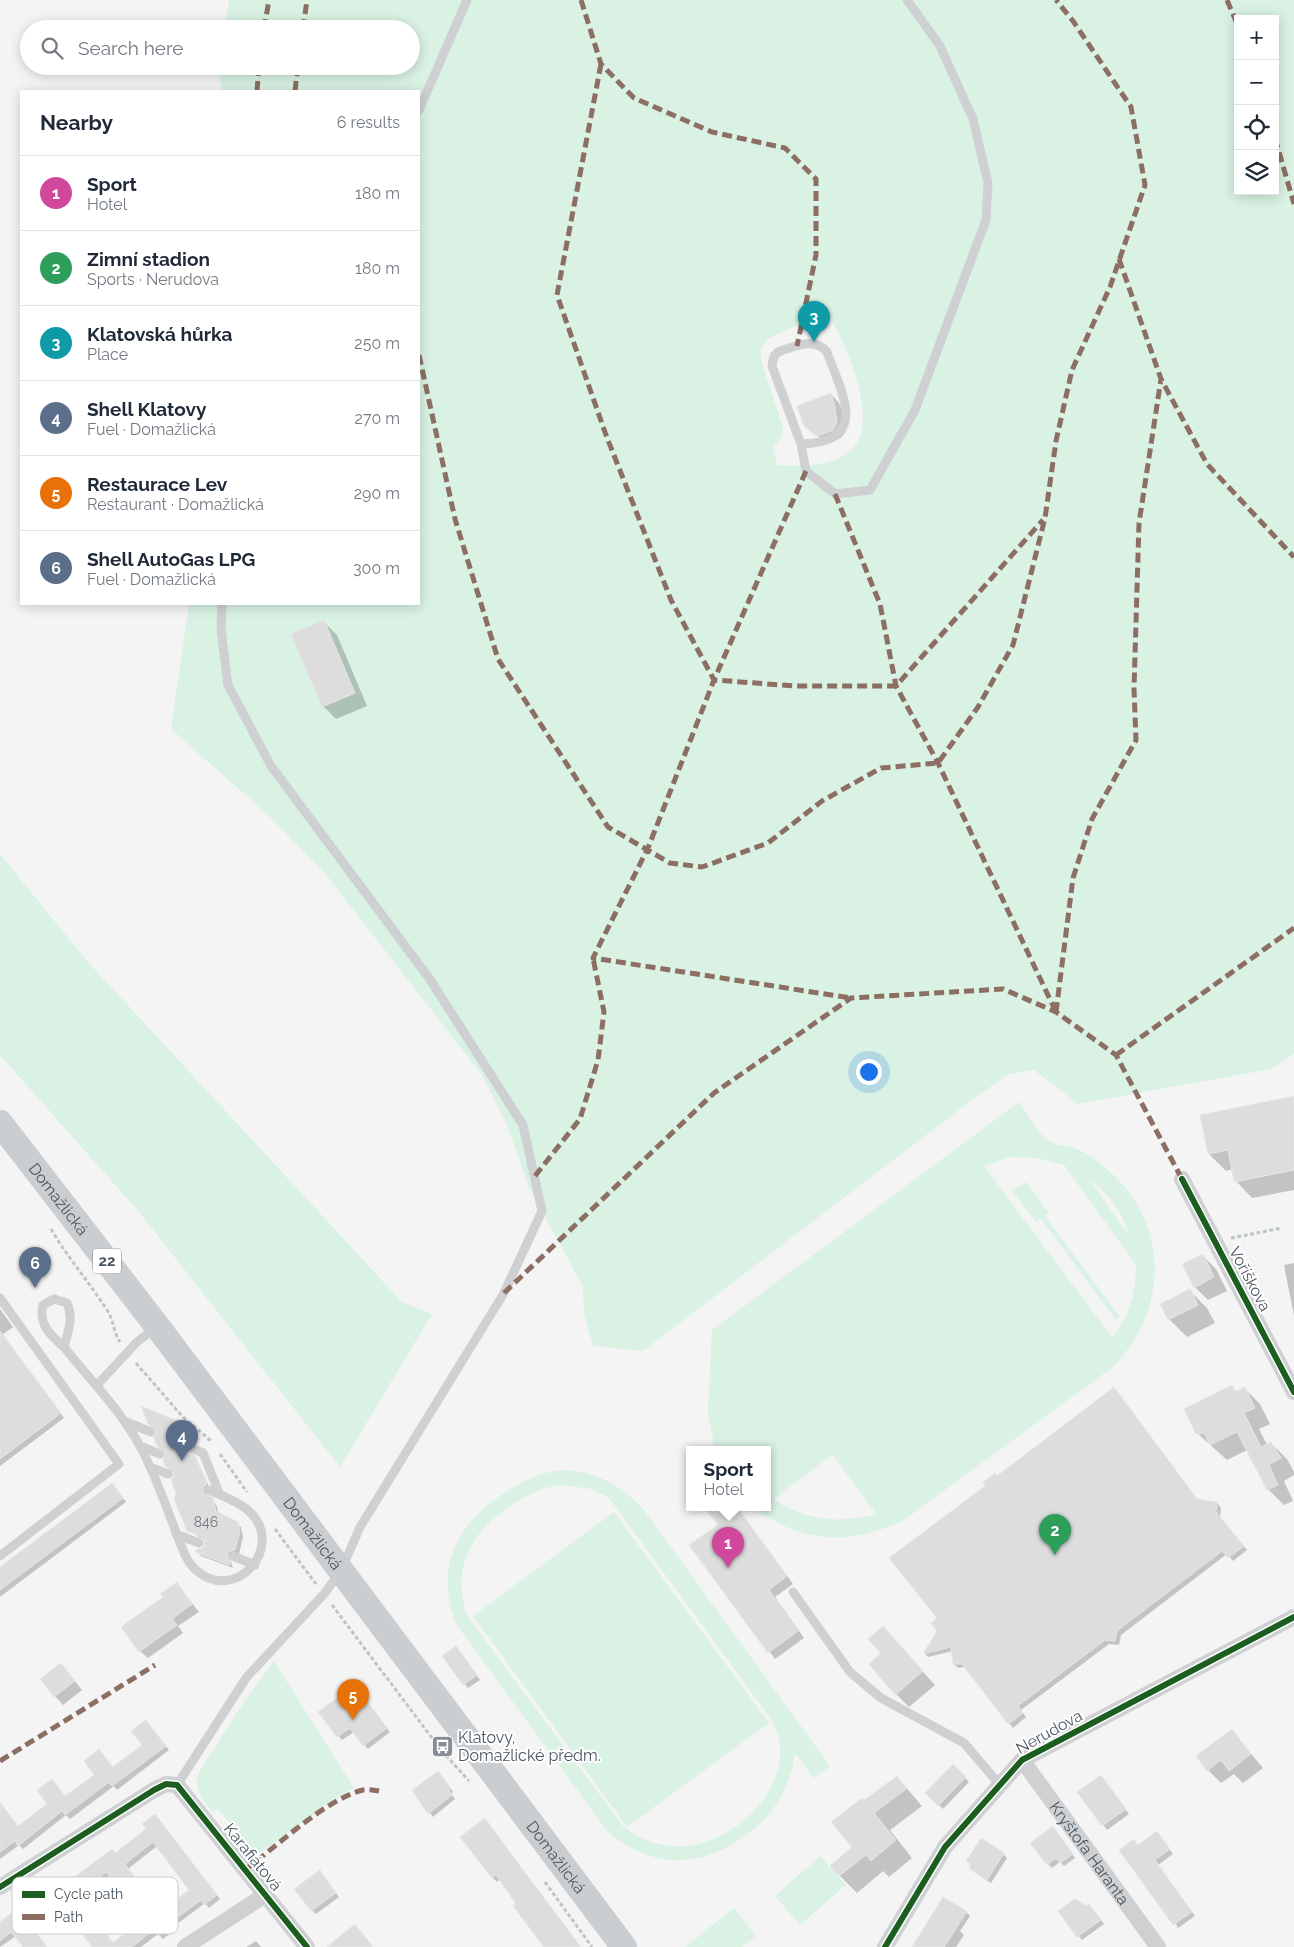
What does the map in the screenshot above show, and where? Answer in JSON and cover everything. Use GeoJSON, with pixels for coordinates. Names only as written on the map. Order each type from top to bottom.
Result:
{"type":"FeatureCollection","features":[{"type":"Feature","properties":{"kind":"main road","name":"Domažlická"},"geometry":{"type":"LineString","coordinates":[[0,1123],[157,1326],[624,1947]]}},
{"type":"Feature","properties":{"kind":"street","name":"Voříškova"},"geometry":{"type":"LineString","coordinates":[[1182,1179],[1294,1392]]}},
{"type":"Feature","properties":{"kind":"street","name":"Nerudova"},"geometry":{"type":"LineString","coordinates":[[885,1947],[945,1847],[1022,1760],[1294,1617]]}},
{"type":"Feature","properties":{"kind":"street","name":"Kryštofa Haranta"},"geometry":{"type":"LineString","coordinates":[[1022,1760],[1158,1947]]}},
{"type":"Feature","properties":{"kind":"street"},"geometry":{"type":"LineString","coordinates":[[16,1877],[154,1790],[166,1784],[177,1785]]}},
{"type":"Feature","properties":{"kind":"street","name":"Karafiátová"},"geometry":{"type":"LineString","coordinates":[[177,1785],[307,1947]]}},
{"type":"Feature","properties":{"kind":"street"},"geometry":{"type":"LineString","coordinates":[[0,1887],[12,1879]]}},
{"type":"Feature","properties":{"kind":"street"},"geometry":{"type":"LineString","coordinates":[[185,1947],[265,1895]]}},
{"type":"Feature","properties":{"kind":"lane"},"geometry":{"type":"LineString","coordinates":[[420,108],[467,0]]}},
{"type":"Feature","properties":{"kind":"lane"},"geometry":{"type":"LineString","coordinates":[[801,444],[817,444],[830,440],[841,433],[846,425],[844,400],[827,352],[816,343],[778,352],[772,366],[801,444],[806,471],[835,494],[870,490],[915,410],[986,220],[988,183],[973,118],[940,46],[907,0]]}},
{"type":"Feature","properties":{"kind":"lane"},"geometry":{"type":"LineString","coordinates":[[177,1785],[246,1678],[324,1594],[342,1571],[360,1527],[504,1293],[542,1211],[523,1125],[429,978],[271,766],[228,685],[221,629],[222,605]]}},
{"type":"Feature","properties":{"kind":"lane"},"geometry":{"type":"LineString","coordinates":[[0,1298],[119,1464],[0,1556]]}},
{"type":"Feature","properties":{"kind":"lane"},"geometry":{"type":"LineString","coordinates":[[64,1347],[71,1323],[71,1312],[67,1303],[54,1298],[43,1305],[42,1321],[47,1330],[64,1347],[86,1376],[97,1385],[140,1446],[150,1466],[184,1555],[196,1570],[211,1579],[226,1581],[240,1578],[255,1565],[262,1546],[256,1521],[250,1513],[209,1490]]}},
{"type":"Feature","properties":{"kind":"lane"},"geometry":{"type":"LineString","coordinates":[[97,1385],[127,1352],[157,1326]]}},
{"type":"Feature","properties":{"kind":"lane"},"geometry":{"type":"LineString","coordinates":[[123,1421],[151,1432]]}},
{"type":"Feature","properties":{"kind":"lane"},"geometry":{"type":"LineString","coordinates":[[140,1446],[160,1454]]}},
{"type":"Feature","properties":{"kind":"lane"},"geometry":{"type":"LineString","coordinates":[[191,1448],[203,1453],[220,1495]]}},
{"type":"Feature","properties":{"kind":"lane"},"geometry":{"type":"LineString","coordinates":[[150,1466],[168,1474]]}},
{"type":"Feature","properties":{"kind":"lane"},"geometry":{"type":"LineString","coordinates":[[201,1471],[212,1475]]}},
{"type":"Feature","properties":{"kind":"lane"},"geometry":{"type":"LineString","coordinates":[[176,1534],[199,1543]]}},
{"type":"Feature","properties":{"kind":"lane"},"geometry":{"type":"LineString","coordinates":[[233,1556],[255,1565]]}},
{"type":"Feature","properties":{"kind":"lane"},"geometry":{"type":"LineString","coordinates":[[793,1592],[850,1672],[880,1698],[964,1743],[1000,1785]]}},
{"type":"Feature","properties":{"kind":"path"},"geometry":{"type":"LineString","coordinates":[[47,1222],[67,1257],[108,1310],[114,1321],[114,1342]]}},
{"type":"Feature","properties":{"kind":"path"},"geometry":{"type":"LineString","coordinates":[[1234,1247],[1230,1238],[1282,1228]]}},
{"type":"Feature","properties":{"kind":"path"},"geometry":{"type":"LineString","coordinates":[[115,1336],[182,1416],[207,1436],[212,1444]]}},
{"type":"Feature","properties":{"kind":"path"},"geometry":{"type":"LineString","coordinates":[[218,1452],[252,1498]]}},
{"type":"Feature","properties":{"kind":"path"},"geometry":{"type":"LineString","coordinates":[[269,1522],[441,1750],[474,1787]]}},
{"type":"Feature","properties":{"kind":"path"},"geometry":{"type":"LineString","coordinates":[[541,1876],[592,1947]]}},
{"type":"Feature","properties":{"kind":"green space"},"geometry":{"type":"Polygon","coordinates":[[[229,0],[1294,0],[1294,1054],[1271,1069],[1078,1104],[1034,1070],[1009,1074],[976,1097],[643,1351],[593,1346],[584,1314],[583,1287],[529,1187],[507,1125],[482,1075],[324,872],[268,815],[171,729],[189,605],[420,605],[420,90],[222,90],[220,75],[420,75],[420,20],[226,20],[229,0]],[[810,319],[769,338],[760,350],[762,364],[783,428],[782,437],[773,447],[777,465],[812,465],[829,462],[845,455],[856,444],[862,429],[863,411],[860,391],[847,351],[832,321],[810,319]]]}},
{"type":"Feature","properties":{"kind":"green space"},"geometry":{"type":"Polygon","coordinates":[[[0,854],[86,960],[402,1302],[432,1314],[340,1467],[139,1212],[0,1055],[0,854]]]}},
{"type":"Feature","properties":{"kind":"green space"},"geometry":{"type":"Polygon","coordinates":[[[1019,1102],[1045,1139],[1081,1151],[1095,1159],[1127,1190],[1142,1214],[1151,1240],[1155,1266],[1152,1293],[1145,1319],[1132,1344],[1113,1367],[904,1520],[865,1534],[846,1537],[827,1537],[790,1529],[760,1511],[771,1511],[771,1446],[714,1446],[708,1412],[712,1330],[1019,1102]],[[1010,1157],[984,1166],[1112,1337],[1123,1321],[1131,1303],[1135,1285],[1136,1265],[1064,1165],[1037,1158],[1010,1157]],[[1090,1180],[1129,1236],[1119,1212],[1103,1191],[1090,1180]],[[833,1455],[774,1499],[798,1512],[823,1519],[850,1519],[876,1514],[833,1455]]]}},
{"type":"Feature","properties":{"kind":"green space"},"geometry":{"type":"Polygon","coordinates":[[[1026,1182],[1049,1213],[1045,1216],[1120,1317],[1116,1320],[1041,1219],[1036,1222],[1012,1191],[1026,1182]]]}},
{"type":"Feature","properties":{"kind":"green space"},"geometry":{"type":"Polygon","coordinates":[[[560,1470],[596,1476],[626,1493],[644,1510],[830,1766],[814,1778],[795,1753],[793,1766],[785,1789],[773,1809],[746,1835],[711,1854],[693,1859],[658,1858],[641,1853],[624,1844],[607,1831],[456,1624],[450,1605],[449,1569],[452,1553],[469,1523],[482,1510],[512,1488],[543,1474],[560,1470]],[[561,1485],[545,1488],[518,1501],[492,1520],[481,1532],[466,1557],[461,1585],[463,1601],[468,1617],[623,1826],[644,1839],[667,1846],[702,1843],[720,1836],[737,1826],[765,1798],[774,1781],[780,1763],[779,1737],[771,1719],[609,1498],[592,1489],[561,1485]]]}},
{"type":"Feature","properties":{"kind":"green space"},"geometry":{"type":"Polygon","coordinates":[[[614,1512],[769,1723],[627,1827],[473,1616],[614,1512]]]}},
{"type":"Feature","properties":{"kind":"green space"},"geometry":{"type":"Polygon","coordinates":[[[274,1661],[354,1788],[339,1796],[258,1854],[249,1856],[232,1835],[236,1831],[218,1809],[213,1812],[203,1799],[198,1791],[197,1780],[198,1774],[243,1703],[274,1661]]]}},
{"type":"Feature","properties":{"kind":"green space"},"geometry":{"type":"Polygon","coordinates":[[[820,1856],[846,1885],[800,1925],[775,1896],[820,1856]]]}},
{"type":"Feature","properties":{"kind":"green space"},"geometry":{"type":"Polygon","coordinates":[[[734,1908],[756,1936],[742,1947],[685,1947],[734,1908]]]}},
{"type":"Feature","properties":{"kind":"building"},"geometry":{"type":"Polygon","coordinates":[[[831,393],[837,423],[833,430],[821,435],[815,435],[804,426],[797,406],[831,393]]]}},
{"type":"Feature","properties":{"kind":"building"},"geometry":{"type":"Polygon","coordinates":[[[324,620],[355,693],[322,707],[291,634],[324,620]]]}},
{"type":"Feature","properties":{"kind":"building"},"geometry":{"type":"Polygon","coordinates":[[[1294,1096],[1294,1170],[1234,1182],[1228,1150],[1208,1154],[1200,1115],[1294,1096]]]}},
{"type":"Feature","properties":{"kind":"building"},"geometry":{"type":"Polygon","coordinates":[[[1203,1254],[1214,1277],[1194,1288],[1182,1264],[1203,1254]]]}},
{"type":"Feature","properties":{"kind":"building"},"geometry":{"type":"Polygon","coordinates":[[[1190,1289],[1198,1305],[1168,1320],[1160,1304],[1190,1289]]]}},
{"type":"Feature","properties":{"kind":"building"},"geometry":{"type":"Polygon","coordinates":[[[0,1331],[61,1413],[0,1459],[0,1331]]]}},
{"type":"Feature","properties":{"kind":"building"},"geometry":{"type":"Polygon","coordinates":[[[1232,1385],[1235,1392],[1245,1387],[1255,1408],[1244,1413],[1261,1447],[1271,1442],[1281,1458],[1269,1465],[1278,1485],[1267,1490],[1237,1432],[1210,1445],[1204,1433],[1196,1434],[1184,1409],[1232,1385]]]}},
{"type":"Feature","properties":{"kind":"building"},"geometry":{"type":"Polygon","coordinates":[[[1114,1387],[1197,1499],[1217,1502],[1216,1512],[1244,1546],[1228,1558],[1222,1551],[1117,1631],[1115,1641],[1105,1640],[1018,1706],[1023,1713],[1008,1724],[962,1664],[953,1664],[951,1647],[923,1654],[937,1631],[931,1623],[937,1618],[889,1558],[985,1486],[983,1482],[995,1473],[997,1476],[1114,1387]]]}},
{"type":"Feature","properties":{"kind":"building"},"geometry":{"type":"Polygon","coordinates":[[[141,1406],[180,1422],[189,1442],[185,1446],[186,1451],[195,1456],[207,1484],[203,1488],[204,1493],[213,1498],[216,1511],[238,1522],[240,1532],[235,1550],[227,1554],[230,1562],[229,1565],[195,1552],[197,1549],[203,1548],[205,1542],[201,1536],[187,1531],[174,1499],[176,1493],[171,1480],[174,1473],[165,1466],[163,1460],[166,1453],[157,1446],[154,1438],[157,1431],[148,1424],[141,1406]]]}},
{"type":"Feature","properties":{"kind":"building"},"geometry":{"type":"Polygon","coordinates":[[[112,1483],[123,1498],[0,1590],[0,1567],[112,1483]]]}},
{"type":"Feature","properties":{"kind":"building"},"geometry":{"type":"Polygon","coordinates":[[[707,1511],[740,1511],[787,1576],[769,1590],[798,1631],[768,1653],[689,1545],[718,1525],[707,1511]]]}},
{"type":"Feature","properties":{"kind":"building"},"geometry":{"type":"Polygon","coordinates":[[[177,1582],[192,1604],[172,1619],[177,1625],[139,1652],[121,1627],[163,1597],[160,1594],[177,1582]]]}},
{"type":"Feature","properties":{"kind":"building"},"geometry":{"type":"Polygon","coordinates":[[[883,1626],[923,1671],[895,1695],[869,1664],[881,1653],[868,1639],[883,1626]]]}},
{"type":"Feature","properties":{"kind":"building"},"geometry":{"type":"Polygon","coordinates":[[[456,1646],[477,1675],[463,1685],[442,1656],[456,1646]]]}},
{"type":"Feature","properties":{"kind":"building"},"geometry":{"type":"Polygon","coordinates":[[[61,1663],[75,1681],[54,1697],[40,1679],[61,1663]]]}},
{"type":"Feature","properties":{"kind":"building"},"geometry":{"type":"Polygon","coordinates":[[[340,1696],[367,1701],[387,1728],[363,1746],[350,1728],[337,1737],[318,1712],[340,1696]]]}},
{"type":"Feature","properties":{"kind":"building"},"geometry":{"type":"Polygon","coordinates":[[[146,1720],[166,1746],[112,1786],[109,1782],[65,1815],[62,1811],[18,1846],[15,1841],[0,1852],[0,1802],[18,1826],[47,1804],[37,1790],[52,1779],[65,1796],[94,1775],[84,1761],[99,1749],[113,1767],[142,1745],[131,1731],[146,1720]]]}},
{"type":"Feature","properties":{"kind":"building"},"geometry":{"type":"Polygon","coordinates":[[[1232,1729],[1251,1754],[1229,1771],[1221,1760],[1207,1771],[1196,1756],[1232,1729]]]}},
{"type":"Feature","properties":{"kind":"building"},"geometry":{"type":"Polygon","coordinates":[[[953,1764],[966,1777],[938,1806],[925,1793],[953,1764]]]}},
{"type":"Feature","properties":{"kind":"building"},"geometry":{"type":"Polygon","coordinates":[[[438,1771],[450,1787],[448,1789],[452,1795],[428,1814],[412,1790],[438,1771]]]}},
{"type":"Feature","properties":{"kind":"building"},"geometry":{"type":"Polygon","coordinates":[[[1101,1775],[1126,1809],[1102,1826],[1077,1792],[1101,1775]]]}},
{"type":"Feature","properties":{"kind":"building"},"geometry":{"type":"Polygon","coordinates":[[[897,1776],[906,1789],[874,1813],[896,1840],[871,1861],[866,1855],[839,1876],[830,1866],[852,1847],[831,1822],[862,1798],[864,1800],[897,1776]]]}},
{"type":"Feature","properties":{"kind":"building"},"geometry":{"type":"Polygon","coordinates":[[[155,1814],[217,1895],[204,1905],[201,1900],[178,1917],[178,1898],[189,1890],[153,1842],[125,1864],[134,1877],[110,1877],[106,1872],[99,1877],[75,1877],[112,1849],[115,1853],[146,1829],[142,1824],[155,1814]]]}},
{"type":"Feature","properties":{"kind":"building"},"geometry":{"type":"Polygon","coordinates":[[[485,1818],[581,1947],[544,1947],[513,1906],[516,1904],[496,1875],[492,1878],[460,1837],[485,1818]]]}},
{"type":"Feature","properties":{"kind":"building"},"geometry":{"type":"Polygon","coordinates":[[[1053,1826],[1073,1854],[1060,1863],[1056,1858],[1047,1865],[1030,1843],[1053,1826]]]}},
{"type":"Feature","properties":{"kind":"building"},"geometry":{"type":"Polygon","coordinates":[[[1157,1831],[1170,1849],[1155,1860],[1192,1912],[1173,1925],[1119,1850],[1134,1839],[1138,1845],[1157,1831]]]}},
{"type":"Feature","properties":{"kind":"building"},"geometry":{"type":"Polygon","coordinates":[[[981,1838],[1004,1853],[987,1880],[969,1868],[971,1864],[966,1861],[981,1838]]]}},
{"type":"Feature","properties":{"kind":"building"},"geometry":{"type":"Polygon","coordinates":[[[320,1870],[336,1893],[311,1911],[294,1889],[320,1870]]]}},
{"type":"Feature","properties":{"kind":"building"},"geometry":{"type":"Polygon","coordinates":[[[943,1897],[967,1911],[944,1947],[912,1947],[943,1897]]]}},
{"type":"Feature","properties":{"kind":"building"},"geometry":{"type":"Polygon","coordinates":[[[1075,1899],[1087,1906],[1089,1904],[1101,1920],[1077,1937],[1058,1911],[1075,1899]]]}},
{"type":"Feature","properties":{"kind":"building"},"geometry":{"type":"Polygon","coordinates":[[[12,1913],[12,1933],[11,1932],[0,1941],[0,1922],[12,1913]]]}},
{"type":"Feature","properties":{"kind":"building"},"geometry":{"type":"Polygon","coordinates":[[[355,1924],[373,1947],[327,1947],[355,1924]]]}},
{"type":"Feature","properties":{"kind":"building"},"geometry":{"type":"Polygon","coordinates":[[[13,1934],[37,1934],[47,1947],[23,1947],[13,1934]]]}},
{"type":"Feature","properties":{"kind":"building"},"geometry":{"type":"Polygon","coordinates":[[[82,1934],[106,1934],[113,1943],[124,1934],[148,1934],[132,1947],[92,1947],[82,1934]]]}},
{"type":"Feature","properties":{"kind":"marked path"},"geometry":{"type":"LineString","coordinates":[[266,20],[269,0]]}},
{"type":"Feature","properties":{"kind":"marked path"},"geometry":{"type":"LineString","coordinates":[[304,20],[307,0]]}},
{"type":"Feature","properties":{"kind":"marked path"},"geometry":{"type":"LineString","coordinates":[[581,0],[601,64],[634,98],[712,132],[785,148],[816,179],[816,255],[797,346]]}},
{"type":"Feature","properties":{"kind":"marked path"},"geometry":{"type":"LineString","coordinates":[[420,360],[455,519],[498,659],[608,827],[670,863],[702,867],[768,843],[822,801],[881,768],[938,763],[978,707],[1013,645],[1045,518],[1056,441],[1072,370],[1110,287],[1145,185],[1131,107],[1073,21],[1056,0]]}},
{"type":"Feature","properties":{"kind":"marked path"},"geometry":{"type":"LineString","coordinates":[[1227,0],[1234,17]]}},
{"type":"Feature","properties":{"kind":"marked path"},"geometry":{"type":"LineString","coordinates":[[601,64],[557,295],[606,435],[671,600],[714,680],[795,686],[896,686],[1043,520]]}},
{"type":"Feature","properties":{"kind":"marked path"},"geometry":{"type":"LineString","coordinates":[[257,90],[258,75]]}},
{"type":"Feature","properties":{"kind":"marked path"},"geometry":{"type":"LineString","coordinates":[[295,90],[297,75]]}},
{"type":"Feature","properties":{"kind":"marked path"},"geometry":{"type":"LineString","coordinates":[[1278,150],[1294,204]]}},
{"type":"Feature","properties":{"kind":"marked path"},"geometry":{"type":"LineString","coordinates":[[1119,259],[1161,379],[1207,464],[1294,557]]}},
{"type":"Feature","properties":{"kind":"marked path"},"geometry":{"type":"LineString","coordinates":[[1056,1012],[1073,878],[1092,819],[1136,740],[1134,689],[1139,523],[1161,379]]}},
{"type":"Feature","properties":{"kind":"marked path"},"geometry":{"type":"LineString","coordinates":[[806,471],[714,680],[648,848],[593,958],[851,998]]}},
{"type":"Feature","properties":{"kind":"marked path"},"geometry":{"type":"LineString","coordinates":[[835,494],[880,604],[896,686],[938,763],[1056,1012]]}},
{"type":"Feature","properties":{"kind":"marked path"},"geometry":{"type":"LineString","coordinates":[[1116,1055],[1294,928]]}},
{"type":"Feature","properties":{"kind":"marked path"},"geometry":{"type":"LineString","coordinates":[[535,1176],[580,1119],[598,1060],[604,1012],[593,958]]}},
{"type":"Feature","properties":{"kind":"marked path"},"geometry":{"type":"LineString","coordinates":[[504,1293],[714,1093],[851,998],[1003,989],[1056,1012],[1116,1055],[1182,1179]]}},
{"type":"Feature","properties":{"kind":"marked path"},"geometry":{"type":"LineString","coordinates":[[0,1761],[155,1665]]}},
{"type":"Feature","properties":{"kind":"marked path"},"geometry":{"type":"LineString","coordinates":[[245,1870],[302,1824],[333,1803],[363,1790],[379,1791]]}},
{"type":"Feature","properties":{"kind":"cycle path"},"geometry":{"type":"LineString","coordinates":[[1182,1179],[1294,1392]]}},
{"type":"Feature","properties":{"kind":"cycle path"},"geometry":{"type":"LineString","coordinates":[[885,1947],[945,1847],[1022,1760],[1294,1617]]}},
{"type":"Feature","properties":{"kind":"cycle path"},"geometry":{"type":"LineString","coordinates":[[16,1877],[154,1790],[166,1784],[177,1785],[307,1947]]}},
{"type":"Feature","properties":{"kind":"cycle path"},"geometry":{"type":"LineString","coordinates":[[0,1887],[12,1879]]}},
{"type":"Feature","properties":{"kind":"place","name":"Klatovská hůrka"},"geometry":{"type":"Point","coordinates":[814,342]}},
{"type":"Feature","properties":{"kind":"place","name":"Shell AutoGas LPG"},"geometry":{"type":"Point","coordinates":[35,1288]}},
{"type":"Feature","properties":{"kind":"place","name":"Shell Klatovy"},"geometry":{"type":"Point","coordinates":[182,1461]}},
{"type":"Feature","properties":{"kind":"place","name":"Zimní stadion"},"geometry":{"type":"Point","coordinates":[1055,1555]}},
{"type":"Feature","properties":{"kind":"place","name":"Sport"},"geometry":{"type":"Point","coordinates":[728,1568]}},
{"type":"Feature","properties":{"kind":"place","name":"Restaurace Lev"},"geometry":{"type":"Point","coordinates":[353,1720]}},
{"type":"Feature","properties":{"kind":"place","name":"Klatovy, Domažlické předm."},"geometry":{"type":"Point","coordinates":[442,1746]}}]}
